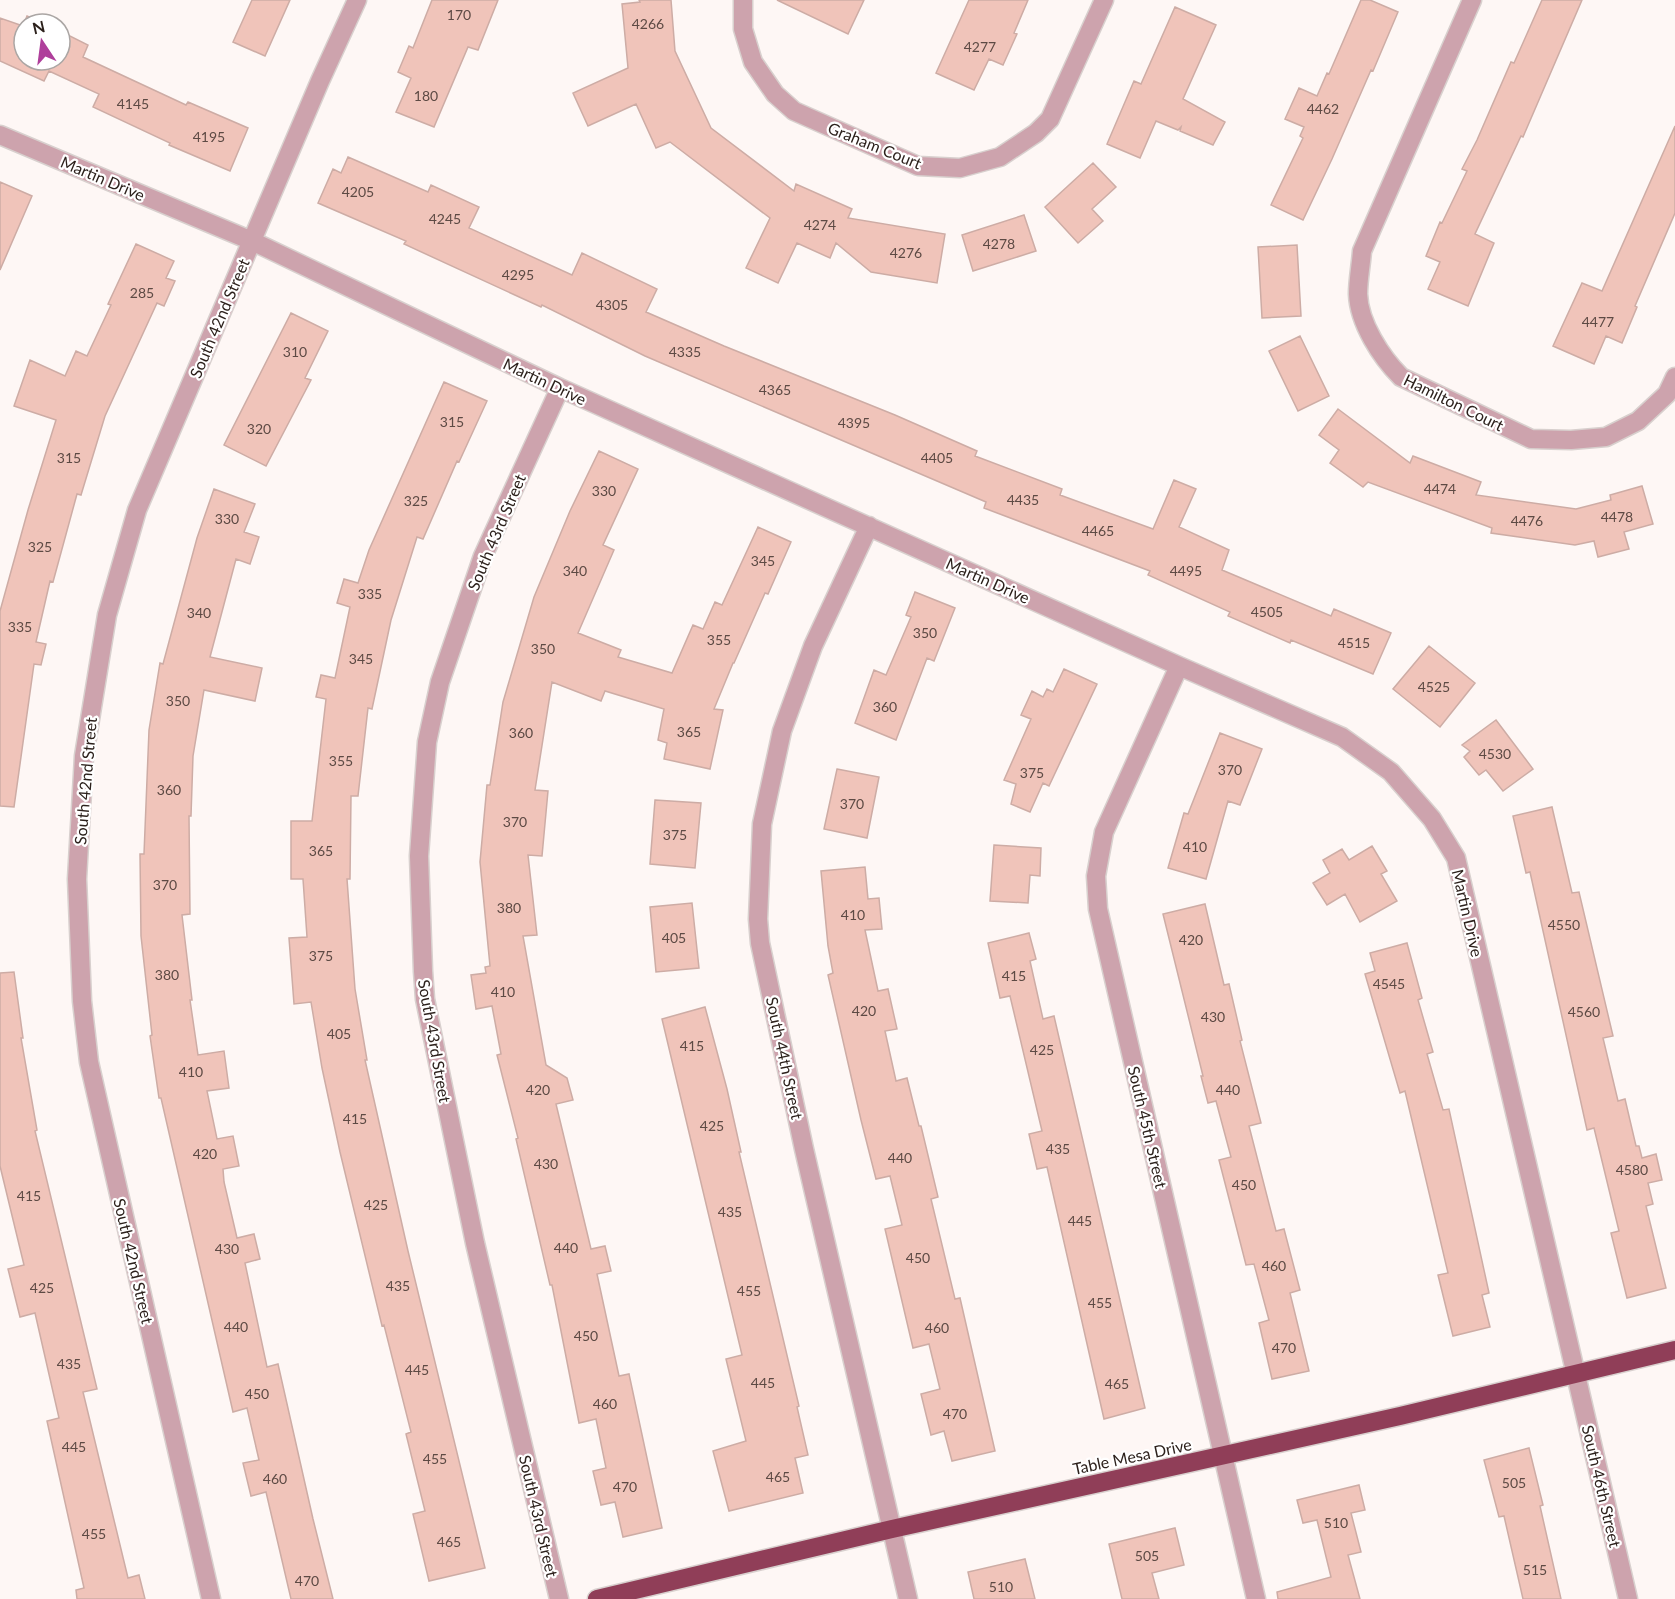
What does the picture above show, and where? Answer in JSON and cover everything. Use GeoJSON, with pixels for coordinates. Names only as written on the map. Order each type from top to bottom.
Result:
{"type":"FeatureCollection","features":[{"type":"Feature","properties":{"kind":"highway","name":"Table Mesa Drive"},"geometry":{"type":"LineString","coordinates":[[597,1599],[892,1529],[1400,1416],[1675,1350]]}},
{"type":"Feature","properties":{"kind":"street","name":"South 42nd Street"},"geometry":{"type":"LineString","coordinates":[[211,1599],[89,1062],[82,1001],[77,879],[84,756],[107,615],[137,510],[357,0]]}},
{"type":"Feature","properties":{"kind":"street","name":"Graham Court"},"geometry":{"type":"LineString","coordinates":[[743,0],[743,29],[753,62],[775,94],[794,111],[918,166],[960,168],[1000,157],[1036,133],[1050,119],[1104,0]]}},
{"type":"Feature","properties":{"kind":"street","name":"Hamilton Court"},"geometry":{"type":"LineString","coordinates":[[1472,0],[1362,251],[1358,296],[1369,336],[1393,370],[1401,377],[1531,439],[1571,440],[1606,437],[1638,420],[1667,394],[1675,377]]}},
{"type":"Feature","properties":{"kind":"street","name":"Martin Drive"},"geometry":{"type":"LineString","coordinates":[[0,135],[252,241],[560,388],[1341,737],[1391,772],[1432,819],[1456,858],[1575,1373]]}},
{"type":"Feature","properties":{"kind":"street","name":"South 43rd Street"},"geometry":{"type":"LineString","coordinates":[[559,1599],[475,1243],[425,999],[419,856],[427,742],[440,682],[483,556],[560,388]]}},
{"type":"Feature","properties":{"kind":"street","name":"South 44th Street"},"geometry":{"type":"LineString","coordinates":[[869,526],[813,646],[782,731],[762,824],[758,919],[760,943],[804,1149],[908,1599]]}},
{"type":"Feature","properties":{"kind":"street","name":"South 45th Street"},"geometry":{"type":"LineString","coordinates":[[1179,666],[1104,832],[1096,876],[1101,921],[1256,1599]]}},
{"type":"Feature","properties":{"kind":"street","name":"South 46th Street"},"geometry":{"type":"LineString","coordinates":[[1575,1373],[1628,1599]]}},
{"type":"Feature","properties":{"kind":"building"},"geometry":{"type":"Polygon","coordinates":[[[252,0],[290,0],[265,56],[233,42],[252,0]]]}},
{"type":"Feature","properties":{"kind":"building"},"geometry":{"type":"Polygon","coordinates":[[[432,0],[498,0],[478,50],[468,47],[434,127],[396,112],[411,78],[398,72],[409,46],[413,48],[432,0]]]}},
{"type":"Feature","properties":{"kind":"building"},"geometry":{"type":"Polygon","coordinates":[[[639,0],[671,0],[675,51],[711,128],[794,191],[796,184],[852,209],[848,218],[945,234],[937,283],[871,272],[836,243],[830,258],[797,243],[778,283],[746,268],[770,218],[670,142],[656,148],[636,104],[588,126],[573,93],[628,68],[622,4],[640,2],[639,0]]]}},
{"type":"Feature","properties":{"kind":"building"},"geometry":{"type":"Polygon","coordinates":[[[777,0],[864,0],[848,34],[777,0]]]}},
{"type":"Feature","properties":{"kind":"building"},"geometry":{"type":"Polygon","coordinates":[[[969,0],[1028,0],[1014,33],[1017,34],[1003,65],[989,59],[974,90],[936,73],[969,0]]]}},
{"type":"Feature","properties":{"kind":"building"},"geometry":{"type":"Polygon","coordinates":[[[1361,0],[1370,0],[1398,12],[1303,220],[1271,205],[1303,138],[1300,136],[1304,127],[1285,119],[1299,88],[1317,96],[1361,0]]]}},
{"type":"Feature","properties":{"kind":"building"},"geometry":{"type":"Polygon","coordinates":[[[1542,0],[1582,0],[1523,137],[1521,136],[1475,234],[1494,243],[1468,306],[1428,289],[1440,262],[1426,256],[1440,222],[1442,223],[1467,171],[1462,169],[1542,0]]]}},
{"type":"Feature","properties":{"kind":"building"},"geometry":{"type":"Polygon","coordinates":[[[1175,7],[1216,25],[1183,99],[1225,122],[1213,145],[1180,131],[1181,127],[1178,130],[1156,121],[1140,158],[1107,144],[1134,81],[1141,84],[1175,7]]]}},
{"type":"Feature","properties":{"kind":"building"},"geometry":{"type":"Polygon","coordinates":[[[0,18],[12,22],[12,66],[0,61],[0,18]]]}},
{"type":"Feature","properties":{"kind":"building"},"geometry":{"type":"Polygon","coordinates":[[[72,37],[88,45],[83,57],[186,105],[188,102],[248,128],[230,171],[169,145],[170,143],[93,107],[99,94],[51,72],[72,72],[72,37]]]}},
{"type":"Feature","properties":{"kind":"building"},"geometry":{"type":"Polygon","coordinates":[[[24,72],[48,72],[44,81],[24,72]]]}},
{"type":"Feature","properties":{"kind":"building"},"geometry":{"type":"Polygon","coordinates":[[[1675,126],[1675,213],[1635,306],[1637,307],[1622,343],[1606,336],[1594,364],[1553,346],[1582,283],[1602,291],[1675,126]]]}},
{"type":"Feature","properties":{"kind":"building"},"geometry":{"type":"Polygon","coordinates":[[[348,157],[428,192],[431,185],[479,207],[469,228],[572,275],[582,253],[657,289],[646,312],[977,451],[975,456],[1062,489],[1060,495],[1153,529],[1174,480],[1196,489],[1179,527],[1229,550],[1222,570],[1331,616],[1334,609],[1391,633],[1373,674],[1291,640],[1290,643],[1228,616],[1230,612],[1148,575],[1150,571],[984,508],[986,502],[645,356],[542,305],[541,307],[404,244],[406,241],[318,203],[333,169],[341,173],[348,157]]]}},
{"type":"Feature","properties":{"kind":"building"},"geometry":{"type":"Polygon","coordinates":[[[1093,163],[1116,187],[1092,209],[1103,221],[1078,243],[1045,207],[1093,163]]]}},
{"type":"Feature","properties":{"kind":"building"},"geometry":{"type":"Polygon","coordinates":[[[0,182],[32,196],[0,270],[0,182]]]}},
{"type":"Feature","properties":{"kind":"building"},"geometry":{"type":"Polygon","coordinates":[[[1024,215],[1036,251],[973,271],[962,235],[1024,215]]]}},
{"type":"Feature","properties":{"kind":"building"},"geometry":{"type":"Polygon","coordinates":[[[136,244],[174,261],[166,278],[175,281],[164,306],[157,303],[105,416],[81,495],[77,494],[53,582],[50,581],[36,642],[46,644],[41,665],[34,664],[14,807],[0,806],[0,611],[56,420],[14,406],[30,360],[65,376],[76,351],[87,356],[136,244]]]}},
{"type":"Feature","properties":{"kind":"building"},"geometry":{"type":"Polygon","coordinates":[[[1297,245],[1301,316],[1262,318],[1258,247],[1297,245]]]}},
{"type":"Feature","properties":{"kind":"building"},"geometry":{"type":"Polygon","coordinates":[[[291,313],[328,331],[305,378],[311,380],[266,466],[224,445],[291,313]]]}},
{"type":"Feature","properties":{"kind":"building"},"geometry":{"type":"Polygon","coordinates":[[[1300,336],[1329,396],[1298,411],[1269,351],[1300,336]]]}},
{"type":"Feature","properties":{"kind":"building"},"geometry":{"type":"Polygon","coordinates":[[[444,382],[487,401],[459,462],[457,461],[423,539],[417,537],[391,620],[372,709],[368,708],[358,796],[351,796],[350,879],[347,879],[355,989],[367,1060],[365,1060],[408,1251],[485,1568],[429,1581],[413,1514],[425,1511],[406,1434],[411,1432],[384,1325],[382,1326],[340,1152],[311,1002],[294,1004],[289,938],[307,937],[303,879],[291,879],[291,821],[312,821],[326,699],[316,697],[321,675],[335,678],[350,607],[337,603],[344,579],[358,583],[369,550],[444,382]]]}},
{"type":"Feature","properties":{"kind":"building"},"geometry":{"type":"Polygon","coordinates":[[[1338,409],[1410,463],[1413,456],[1481,482],[1476,495],[1576,509],[1611,500],[1610,495],[1642,486],[1653,524],[1624,532],[1629,549],[1598,557],[1594,541],[1575,545],[1491,533],[1492,528],[1368,482],[1363,487],[1330,463],[1339,450],[1319,435],[1338,409]]]}},
{"type":"Feature","properties":{"kind":"building"},"geometry":{"type":"Polygon","coordinates":[[[599,451],[638,469],[603,545],[614,550],[578,633],[621,650],[618,657],[672,673],[693,625],[703,629],[715,602],[722,605],[758,527],[791,542],[768,594],[765,593],[714,709],[723,710],[710,769],[664,759],[667,743],[658,740],[664,709],[605,691],[601,701],[552,682],[535,790],[548,791],[542,856],[528,855],[537,935],[523,936],[546,1065],[567,1078],[573,1100],[556,1104],[591,1249],[605,1246],[611,1271],[597,1274],[619,1376],[629,1374],[662,1528],[623,1537],[615,1502],[601,1505],[593,1471],[606,1468],[596,1419],[579,1423],[552,1285],[550,1285],[516,1139],[518,1138],[497,1055],[501,1054],[492,1006],[476,1009],[471,975],[486,973],[485,967],[490,966],[480,862],[487,785],[490,785],[503,702],[534,597],[570,511],[599,451]]]}},
{"type":"Feature","properties":{"kind":"building"},"geometry":{"type":"Polygon","coordinates":[[[214,489],[255,504],[244,532],[259,537],[250,564],[236,559],[210,657],[262,668],[255,701],[204,690],[193,756],[191,816],[189,816],[190,914],[182,915],[192,1000],[190,1000],[198,1055],[224,1051],[229,1088],[207,1091],[217,1139],[233,1136],[239,1166],[223,1169],[224,1182],[237,1238],[254,1234],[260,1259],[245,1263],[267,1367],[278,1364],[333,1599],[291,1599],[266,1492],[251,1496],[243,1463],[259,1460],[247,1408],[233,1412],[161,1098],[159,1098],[150,1036],[152,1035],[141,936],[140,854],[144,854],[149,730],[160,663],[163,664],[197,538],[214,489]]]}},
{"type":"Feature","properties":{"kind":"building"},"geometry":{"type":"Polygon","coordinates":[[[915,592],[955,608],[934,661],[927,658],[896,740],[855,723],[874,670],[886,675],[911,617],[906,615],[915,592]]]}},
{"type":"Feature","properties":{"kind":"building"},"geometry":{"type":"Polygon","coordinates":[[[1429,646],[1475,683],[1440,727],[1393,689],[1429,646]]]}},
{"type":"Feature","properties":{"kind":"building"},"geometry":{"type":"Polygon","coordinates":[[[1064,669],[1097,684],[1049,786],[1043,783],[1030,812],[1011,804],[1016,784],[1004,780],[1031,719],[1021,715],[1032,691],[1043,697],[1047,689],[1053,692],[1064,669]]]}},
{"type":"Feature","properties":{"kind":"building"},"geometry":{"type":"Polygon","coordinates":[[[1496,720],[1533,769],[1503,791],[1486,770],[1479,775],[1464,757],[1470,751],[1462,745],[1496,720]]]}},
{"type":"Feature","properties":{"kind":"building"},"geometry":{"type":"Polygon","coordinates":[[[1220,733],[1262,749],[1240,805],[1228,801],[1206,879],[1168,868],[1184,813],[1188,814],[1220,733]]]}},
{"type":"Feature","properties":{"kind":"building"},"geometry":{"type":"Polygon","coordinates":[[[837,769],[879,777],[867,838],[824,829],[837,769]]]}},
{"type":"Feature","properties":{"kind":"building"},"geometry":{"type":"Polygon","coordinates":[[[655,800],[701,803],[695,868],[650,864],[655,800]]]}},
{"type":"Feature","properties":{"kind":"building"},"geometry":{"type":"Polygon","coordinates":[[[1552,807],[1572,893],[1579,892],[1613,1036],[1603,1038],[1618,1101],[1625,1099],[1636,1146],[1639,1146],[1642,1158],[1656,1154],[1662,1180],[1648,1183],[1653,1204],[1646,1206],[1666,1288],[1627,1298],[1611,1233],[1619,1231],[1594,1128],[1587,1130],[1530,872],[1526,873],[1513,816],[1552,807]]]}},
{"type":"Feature","properties":{"kind":"building"},"geometry":{"type":"Polygon","coordinates":[[[994,845],[1041,848],[1040,876],[1030,875],[1028,903],[990,901],[994,845]]]}},
{"type":"Feature","properties":{"kind":"building"},"geometry":{"type":"Polygon","coordinates":[[[1372,846],[1387,871],[1381,874],[1397,901],[1360,922],[1345,894],[1327,905],[1313,883],[1330,873],[1323,860],[1342,849],[1349,860],[1372,846]]]}},
{"type":"Feature","properties":{"kind":"building"},"geometry":{"type":"Polygon","coordinates":[[[865,867],[868,899],[879,898],[882,929],[865,930],[878,991],[888,989],[897,1029],[885,1031],[896,1081],[907,1078],[919,1126],[921,1126],[938,1197],[931,1199],[955,1299],[960,1298],[995,1451],[952,1461],[944,1431],[931,1435],[921,1394],[940,1389],[929,1344],[913,1348],[885,1229],[902,1225],[890,1176],[876,1179],[828,975],[833,973],[828,946],[821,871],[865,867]]]}},
{"type":"Feature","properties":{"kind":"building"},"geometry":{"type":"Polygon","coordinates":[[[692,903],[699,968],[656,972],[650,907],[692,903]]]}},
{"type":"Feature","properties":{"kind":"building"},"geometry":{"type":"Polygon","coordinates":[[[1205,904],[1224,985],[1229,984],[1242,1040],[1240,1041],[1261,1123],[1249,1126],[1276,1231],[1284,1229],[1300,1290],[1290,1293],[1309,1371],[1272,1379],[1259,1323],[1269,1320],[1254,1264],[1246,1265],[1219,1160],[1231,1157],[1216,1101],[1208,1103],[1163,914],[1205,904]]]}},
{"type":"Feature","properties":{"kind":"building"},"geometry":{"type":"Polygon","coordinates":[[[1029,933],[1036,959],[1030,961],[1043,1019],[1054,1016],[1145,1408],[1104,1419],[1047,1167],[1037,1169],[1029,1134],[1042,1131],[1010,996],[1000,998],[988,943],[1029,933]]]}},
{"type":"Feature","properties":{"kind":"building"},"geometry":{"type":"Polygon","coordinates":[[[1407,943],[1422,998],[1418,1000],[1433,1052],[1427,1054],[1443,1110],[1449,1109],[1489,1293],[1482,1295],[1490,1327],[1453,1336],[1438,1275],[1448,1273],[1405,1091],[1400,1093],[1365,974],[1375,971],[1370,953],[1407,943]]]}},
{"type":"Feature","properties":{"kind":"building"},"geometry":{"type":"Polygon","coordinates":[[[14,972],[23,1038],[21,1038],[37,1130],[35,1131],[97,1389],[83,1392],[128,1578],[139,1575],[145,1599],[77,1599],[76,1590],[84,1588],[47,1421],[59,1418],[35,1313],[20,1317],[8,1269],[24,1265],[0,1166],[0,973],[14,972]]]}},
{"type":"Feature","properties":{"kind":"building"},"geometry":{"type":"Polygon","coordinates":[[[705,1007],[727,1089],[741,1152],[739,1152],[799,1406],[797,1407],[808,1455],[795,1458],[803,1493],[729,1511],[713,1451],[746,1441],[726,1359],[742,1355],[662,1019],[705,1007]]]}},
{"type":"Feature","properties":{"kind":"building"},"geometry":{"type":"Polygon","coordinates":[[[1529,1448],[1543,1505],[1540,1506],[1561,1599],[1523,1599],[1504,1516],[1499,1517],[1484,1460],[1529,1448]]]}},
{"type":"Feature","properties":{"kind":"building"},"geometry":{"type":"Polygon","coordinates":[[[1359,1485],[1365,1510],[1351,1513],[1361,1552],[1348,1555],[1360,1599],[1278,1599],[1277,1592],[1331,1577],[1317,1520],[1303,1523],[1297,1500],[1359,1485]]]}},
{"type":"Feature","properties":{"kind":"building"},"geometry":{"type":"Polygon","coordinates":[[[1175,1528],[1184,1565],[1152,1573],[1159,1599],[1122,1599],[1109,1544],[1175,1528]]]}},
{"type":"Feature","properties":{"kind":"building"},"geometry":{"type":"Polygon","coordinates":[[[1025,1559],[1035,1599],[974,1599],[968,1572],[1025,1559]]]}}]}
